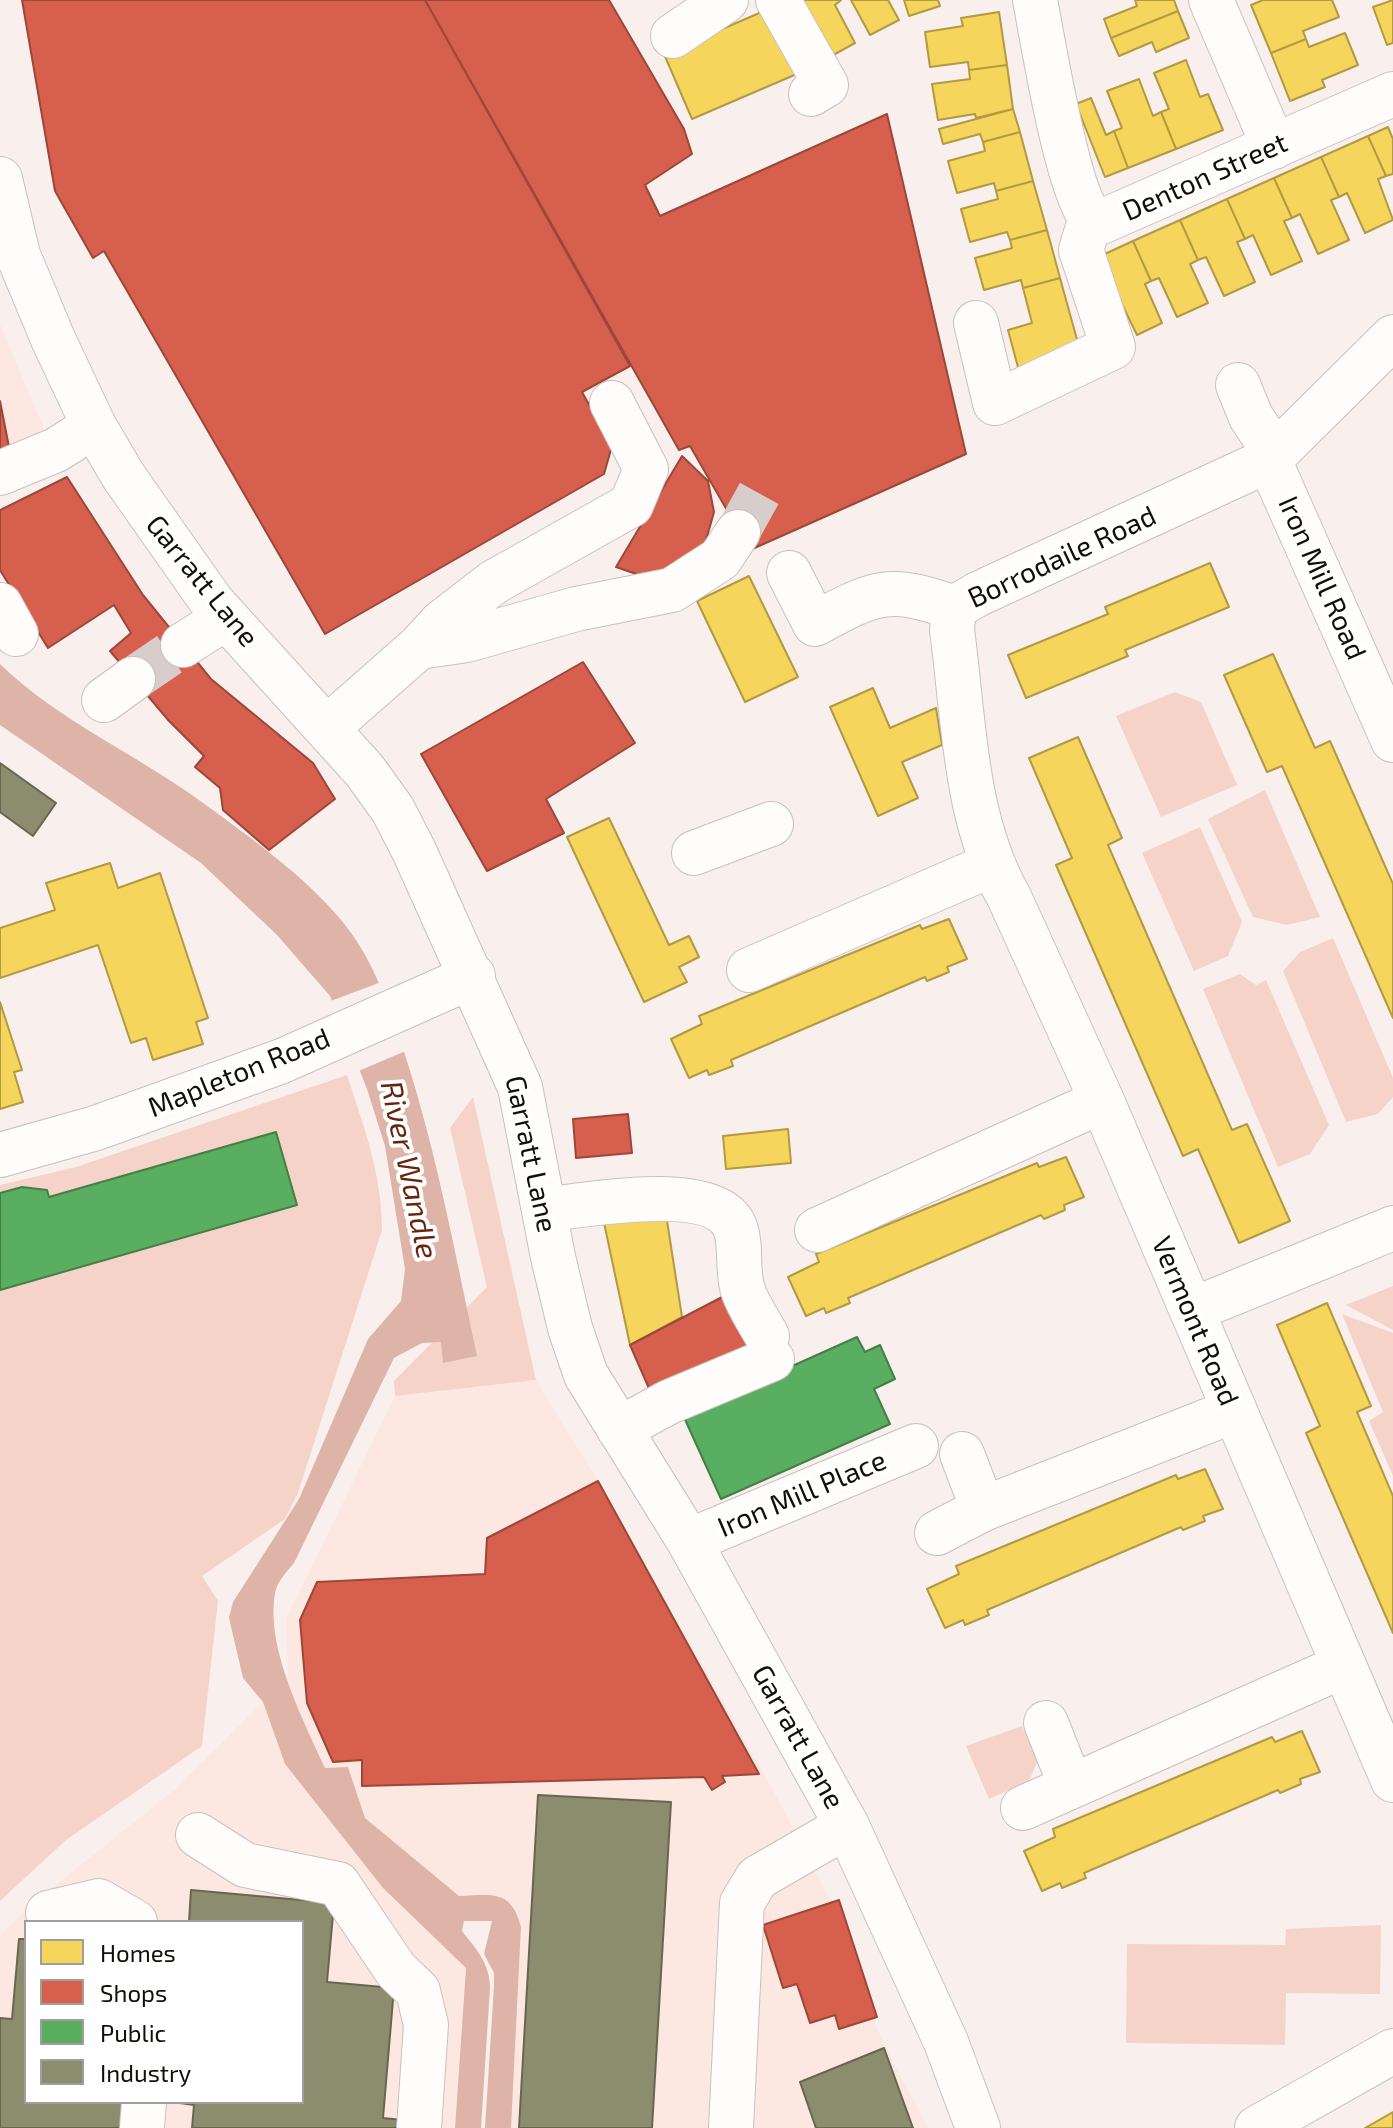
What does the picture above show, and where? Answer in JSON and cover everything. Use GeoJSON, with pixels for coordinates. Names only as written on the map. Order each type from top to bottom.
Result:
{"type":"FeatureCollection","features":[{"type":"Feature","properties":{"kind":"street"},"geometry":{"type":"LineString","coordinates":[[778,0],[826,85],[811,94]]}},
{"type":"Feature","properties":{"kind":"street","name":"Denton Street"},"geometry":{"type":"LineString","coordinates":[[1035,0],[1057,110],[1079,190],[1091,217],[1101,222],[1393,94]]}},
{"type":"Feature","properties":{"kind":"street"},"geometry":{"type":"LineString","coordinates":[[1211,0],[1274,147]]}},
{"type":"Feature","properties":{"kind":"street"},"geometry":{"type":"LineString","coordinates":[[673,36],[723,3]]}},
{"type":"Feature","properties":{"kind":"street","name":"Garratt Lane"},"geometry":{"type":"LineString","coordinates":[[0,179],[18,255],[94,426],[144,509],[226,618],[328,727],[393,810],[473,976],[520,1087],[570,1328],[586,1375],[689,1541],[847,1826],[946,2042],[978,2128]]}},
{"type":"Feature","properties":{"kind":"street"},"geometry":{"type":"LineString","coordinates":[[976,323],[995,403],[1113,347],[1081,250],[1091,217]]}},
{"type":"Feature","properties":{"kind":"street","name":"Borrodaile Road"},"geometry":{"type":"LineString","coordinates":[[991,865],[976,814],[952,630],[954,608],[1272,457],[1390,345]]}},
{"type":"Feature","properties":{"kind":"street","name":"Iron Mill Road"},"geometry":{"type":"LineString","coordinates":[[1238,385],[1393,740]]}},
{"type":"Feature","properties":{"kind":"street"},"geometry":{"type":"LineString","coordinates":[[328,727],[419,647],[441,623],[494,582],[631,505],[646,469],[612,403]]}},
{"type":"Feature","properties":{"kind":"street"},"geometry":{"type":"LineString","coordinates":[[0,473],[56,450],[94,426]]}},
{"type":"Feature","properties":{"kind":"street"},"geometry":{"type":"LineString","coordinates":[[419,647],[467,640],[570,610],[672,590],[720,559],[738,532]]}},
{"type":"Feature","properties":{"kind":"street"},"geometry":{"type":"LineString","coordinates":[[518,568],[556,603],[570,610]]}},
{"type":"Feature","properties":{"kind":"street"},"geometry":{"type":"LineString","coordinates":[[789,573],[815,624],[867,596],[886,592],[924,597],[954,608]]}},
{"type":"Feature","properties":{"kind":"street"},"geometry":{"type":"LineString","coordinates":[[183,645],[226,618]]}},
{"type":"Feature","properties":{"kind":"street"},"geometry":{"type":"LineString","coordinates":[[694,853],[771,824]]}},
{"type":"Feature","properties":{"kind":"street"},"geometry":{"type":"LineString","coordinates":[[749,970],[991,865]]}},
{"type":"Feature","properties":{"kind":"street","name":"Vermont Road"},"geometry":{"type":"LineString","coordinates":[[991,865],[1102,1101],[1393,1780]]}},
{"type":"Feature","properties":{"kind":"street","name":"Mapleton Road"},"geometry":{"type":"LineString","coordinates":[[0,1155],[96,1128],[282,1061],[417,998],[473,976]]}},
{"type":"Feature","properties":{"kind":"street"},"geometry":{"type":"LineString","coordinates":[[817,1230],[1102,1101]]}},
{"type":"Feature","properties":{"kind":"street"},"geometry":{"type":"LineString","coordinates":[[544,1210],[692,1200],[716,1207],[734,1225],[742,1289],[769,1348],[619,1429]]}},
{"type":"Feature","properties":{"kind":"street"},"geometry":{"type":"LineString","coordinates":[[1192,1310],[1393,1228]]}},
{"type":"Feature","properties":{"kind":"street"},"geometry":{"type":"LineString","coordinates":[[937,1533],[983,1509],[1233,1411]]}},
{"type":"Feature","properties":{"kind":"street","name":"Iron Mill Place"},"geometry":{"type":"LineString","coordinates":[[689,1541],[916,1446]]}},
{"type":"Feature","properties":{"kind":"street"},"geometry":{"type":"LineString","coordinates":[[962,1454],[983,1509]]}},
{"type":"Feature","properties":{"kind":"street"},"geometry":{"type":"LineString","coordinates":[[1023,1808],[1343,1666]]}},
{"type":"Feature","properties":{"kind":"street"},"geometry":{"type":"LineString","coordinates":[[1046,1723],[1071,1786]]}},
{"type":"Feature","properties":{"kind":"street"},"geometry":{"type":"LineString","coordinates":[[731,2128],[742,1903],[757,1878],[847,1826]]}},
{"type":"Feature","properties":{"kind":"street"},"geometry":{"type":"LineString","coordinates":[[198,1835],[245,1865],[338,1884],[396,1970],[418,1991],[426,2025],[419,2128]]}},
{"type":"Feature","properties":{"kind":"street"},"geometry":{"type":"LineString","coordinates":[[48,1913],[99,1901],[132,1920]]}},
{"type":"Feature","properties":{"kind":"street"},"geometry":{"type":"LineString","coordinates":[[1257,2128],[1393,2051]]}},
{"type":"Feature","properties":{"kind":"street"},"geometry":{"type":"LineString","coordinates":[[142,2128],[144,2104]]}},
{"type":"Feature","properties":{"kind":"shaded area"},"geometry":{"type":"Polygon","coordinates":[[[0,324],[45,431],[0,458],[0,324]]]}},
{"type":"Feature","properties":{"kind":"shaded area"},"geometry":{"type":"Polygon","coordinates":[[[1175,692],[1201,702],[1237,785],[1161,817],[1116,716],[1175,692]]]}},
{"type":"Feature","properties":{"kind":"shaded area"},"geometry":{"type":"Polygon","coordinates":[[[1265,790],[1320,917],[1287,925],[1253,917],[1208,819],[1265,790]]]}},
{"type":"Feature","properties":{"kind":"shaded area"},"geometry":{"type":"Polygon","coordinates":[[[1200,827],[1242,922],[1228,956],[1194,971],[1142,853],[1200,827]]]}},
{"type":"Feature","properties":{"kind":"shaded area"},"geometry":{"type":"Polygon","coordinates":[[[1333,938],[1393,1078],[1393,1097],[1378,1114],[1346,1122],[1283,971],[1300,952],[1333,938]]]}},
{"type":"Feature","properties":{"kind":"shaded area"},"geometry":{"type":"Polygon","coordinates":[[[1240,974],[1256,985],[1266,980],[1329,1125],[1310,1154],[1278,1167],[1203,989],[1240,974]]]}},
{"type":"Feature","properties":{"kind":"shaded area"},"geometry":{"type":"Polygon","coordinates":[[[347,1075],[375,1170],[382,1230],[298,1493],[285,1519],[202,1576],[218,1601],[202,1746],[66,1840],[0,1901],[0,1185],[76,1167],[347,1075]]]}},
{"type":"Feature","properties":{"kind":"shaded area"},"geometry":{"type":"Polygon","coordinates":[[[473,1097],[536,1380],[395,1396],[394,1381],[487,1287],[450,1128],[473,1097]]]}},
{"type":"Feature","properties":{"kind":"shaded area"},"geometry":{"type":"Polygon","coordinates":[[[1393,1286],[1393,1330],[1346,1305],[1393,1286]]]}},
{"type":"Feature","properties":{"kind":"shaded area"},"geometry":{"type":"Polygon","coordinates":[[[1342,1314],[1393,1333],[1393,1476],[1369,1421],[1383,1412],[1342,1314]]]}},
{"type":"Feature","properties":{"kind":"shaded area"},"geometry":{"type":"Polygon","coordinates":[[[536,1380],[598,1481],[778,1799],[831,1902],[825,1905],[882,2040],[928,2128],[511,2128],[521,1928],[516,1908],[500,1896],[459,1896],[365,1818],[348,1767],[325,1768],[288,1688],[286,1619],[395,1396],[536,1380]]]}},
{"type":"Feature","properties":{"kind":"shaded area"},"geometry":{"type":"Polygon","coordinates":[[[263,1702],[285,1764],[383,1888],[466,1968],[455,2128],[0,2128],[0,1936],[31,1905],[175,1789],[263,1702]]]}},
{"type":"Feature","properties":{"kind":"shaded area"},"geometry":{"type":"Polygon","coordinates":[[[1022,1726],[1038,1760],[1029,1781],[989,1799],[966,1746],[1022,1726]]]}},
{"type":"Feature","properties":{"kind":"shaded area"},"geometry":{"type":"Polygon","coordinates":[[[1381,1925],[1380,1994],[1286,1993],[1285,2045],[1126,2043],[1127,1944],[1285,1945],[1286,1929],[1381,1925]]]}},
{"type":"Feature","properties":{"kind":"water","name":"River Wandle"},"geometry":{"type":"Polygon","coordinates":[[[0,664],[47,703],[199,800],[310,887],[361,947],[393,1019],[433,1153],[477,1356],[443,1363],[441,1342],[422,1343],[394,1358],[294,1563],[277,1586],[273,1610],[275,1633],[287,1680],[325,1768],[348,1767],[365,1818],[459,1896],[499,1897],[512,1906],[517,1915],[521,1927],[511,2128],[485,2128],[494,1973],[484,1954],[492,1921],[464,1921],[462,1931],[485,1964],[490,1988],[481,2128],[455,2128],[466,1968],[383,1888],[285,1764],[263,1702],[243,1678],[229,1618],[233,1602],[299,1499],[368,1339],[401,1301],[405,1269],[385,1146],[367,1089],[330,996],[277,935],[201,863],[0,725],[0,664]]]}},
{"type":"Feature","properties":{"kind":"pier"},"geometry":{"type":"Polygon","coordinates":[[[384,981],[408,1050],[356,1072],[328,1002],[384,981]]]}},
{"type":"Feature","properties":{"kind":"building: Homes"},"geometry":{"type":"Polygon","coordinates":[[[785,0],[841,0],[835,5],[855,43],[826,59],[785,0]]]}},
{"type":"Feature","properties":{"kind":"building: Homes"},"geometry":{"type":"Polygon","coordinates":[[[851,0],[888,0],[899,20],[870,35],[851,0]]]}},
{"type":"Feature","properties":{"kind":"building: Homes"},"geometry":{"type":"Polygon","coordinates":[[[904,0],[938,0],[940,6],[909,16],[904,0]]]}},
{"type":"Feature","properties":{"kind":"building: Homes"},"geometry":{"type":"Polygon","coordinates":[[[1135,0],[1174,0],[1178,11],[1111,38],[1104,19],[1137,6],[1135,0]]]}},
{"type":"Feature","properties":{"kind":"building: Homes"},"geometry":{"type":"Polygon","coordinates":[[[1263,0],[1332,0],[1339,17],[1303,31],[1306,39],[1271,53],[1251,5],[1263,0]]]}},
{"type":"Feature","properties":{"kind":"building: Homes"},"geometry":{"type":"Polygon","coordinates":[[[1393,0],[1393,43],[1387,45],[1373,7],[1393,0]]]}},
{"type":"Feature","properties":{"kind":"building: Homes"},"geometry":{"type":"Polygon","coordinates":[[[771,8],[799,73],[692,119],[664,54],[771,8]]]}},
{"type":"Feature","properties":{"kind":"building: Homes"},"geometry":{"type":"Polygon","coordinates":[[[1178,11],[1189,38],[1156,52],[1152,42],[1119,56],[1111,38],[1178,11]]]}},
{"type":"Feature","properties":{"kind":"building: Homes"},"geometry":{"type":"Polygon","coordinates":[[[999,12],[1007,65],[969,70],[968,62],[930,67],[925,32],[963,26],[961,18],[999,12]]]}},
{"type":"Feature","properties":{"kind":"building: Homes"},"geometry":{"type":"Polygon","coordinates":[[[1345,33],[1358,65],[1322,80],[1325,87],[1290,101],[1271,53],[1306,39],[1309,47],[1345,33]]]}},
{"type":"Feature","properties":{"kind":"building: Homes"},"geometry":{"type":"Polygon","coordinates":[[[1186,60],[1200,97],[1208,94],[1223,130],[1176,149],[1161,112],[1169,109],[1154,73],[1186,60]]]}},
{"type":"Feature","properties":{"kind":"building: Homes"},"geometry":{"type":"Polygon","coordinates":[[[1007,65],[1013,109],[976,118],[975,114],[938,120],[932,84],[970,79],[969,70],[1007,65]]]}},
{"type":"Feature","properties":{"kind":"building: Homes"},"geometry":{"type":"Polygon","coordinates":[[[1139,79],[1153,116],[1161,112],[1176,149],[1128,168],[1114,131],[1122,128],[1107,91],[1139,79]]]}},
{"type":"Feature","properties":{"kind":"building: Homes"},"geometry":{"type":"Polygon","coordinates":[[[1091,98],[1106,135],[1114,131],[1128,168],[1105,177],[1076,104],[1091,98]]]}},
{"type":"Feature","properties":{"kind":"building: Homes"},"geometry":{"type":"Polygon","coordinates":[[[1013,109],[1020,132],[983,142],[980,134],[943,144],[939,129],[1013,109]]]}},
{"type":"Feature","properties":{"kind":"building: Homes"},"geometry":{"type":"Polygon","coordinates":[[[1388,127],[1393,139],[1393,174],[1386,176],[1368,136],[1388,127]]]}},
{"type":"Feature","properties":{"kind":"building: Homes"},"geometry":{"type":"Polygon","coordinates":[[[1020,132],[1033,181],[996,191],[994,183],[957,193],[948,161],[985,151],[983,142],[1020,132]]]}},
{"type":"Feature","properties":{"kind":"building: Homes"},"geometry":{"type":"Polygon","coordinates":[[[1368,136],[1386,176],[1378,179],[1393,220],[1365,233],[1347,193],[1339,197],[1321,157],[1368,136]]]}},
{"type":"Feature","properties":{"kind":"building: Homes"},"geometry":{"type":"Polygon","coordinates":[[[1321,157],[1339,197],[1331,200],[1349,240],[1318,254],[1300,214],[1292,218],[1274,178],[1321,157]]]}},
{"type":"Feature","properties":{"kind":"building: Homes"},"geometry":{"type":"Polygon","coordinates":[[[1274,178],[1292,218],[1284,221],[1302,261],[1271,275],[1253,235],[1245,239],[1227,199],[1274,178]]]}},
{"type":"Feature","properties":{"kind":"building: Homes"},"geometry":{"type":"Polygon","coordinates":[[[1033,181],[1047,230],[1010,240],[1007,232],[970,242],[961,209],[998,199],[996,191],[1033,181]]]}},
{"type":"Feature","properties":{"kind":"building: Homes"},"geometry":{"type":"Polygon","coordinates":[[[1227,199],[1245,239],[1237,242],[1255,282],[1224,296],[1206,257],[1198,260],[1180,220],[1227,199]]]}},
{"type":"Feature","properties":{"kind":"building: Homes"},"geometry":{"type":"Polygon","coordinates":[[[1180,220],[1198,260],[1190,264],[1208,303],[1177,317],[1159,278],[1151,281],[1133,241],[1180,220]]]}},
{"type":"Feature","properties":{"kind":"building: Homes"},"geometry":{"type":"Polygon","coordinates":[[[1047,230],[1060,278],[1023,288],[1021,280],[984,290],[975,258],[1012,248],[1010,240],[1047,230]]]}},
{"type":"Feature","properties":{"kind":"building: Homes"},"geometry":{"type":"Polygon","coordinates":[[[1133,241],[1151,281],[1145,284],[1162,323],[1137,335],[1118,296],[1094,259],[1133,241]]]}},
{"type":"Feature","properties":{"kind":"building: Homes"},"geometry":{"type":"Polygon","coordinates":[[[1060,278],[1081,354],[1019,371],[1008,330],[1032,323],[1023,288],[1060,278]]]}},
{"type":"Feature","properties":{"kind":"building: Homes"},"geometry":{"type":"Polygon","coordinates":[[[1210,563],[1229,607],[1125,650],[1128,656],[1026,698],[1008,655],[1108,614],[1105,607],[1210,563]]]}},
{"type":"Feature","properties":{"kind":"building: Homes"},"geometry":{"type":"Polygon","coordinates":[[[749,576],[798,677],[745,702],[697,601],[749,576]]]}},
{"type":"Feature","properties":{"kind":"building: Homes"},"geometry":{"type":"Polygon","coordinates":[[[1273,654],[1315,748],[1330,741],[1393,884],[1393,1018],[1282,766],[1267,772],[1224,675],[1273,654]]]}},
{"type":"Feature","properties":{"kind":"building: Homes"},"geometry":{"type":"Polygon","coordinates":[[[873,688],[890,728],[936,708],[942,745],[902,762],[918,798],[878,816],[830,707],[873,688]]]}},
{"type":"Feature","properties":{"kind":"building: Homes"},"geometry":{"type":"Polygon","coordinates":[[[1078,737],[1122,838],[1108,845],[1232,1130],[1247,1124],[1290,1221],[1239,1243],[1198,1149],[1183,1156],[1056,865],[1072,858],[1029,758],[1078,737]]]}},
{"type":"Feature","properties":{"kind":"building: Homes"},"geometry":{"type":"Polygon","coordinates":[[[609,818],[669,945],[689,936],[699,957],[679,967],[687,982],[644,1002],[567,837],[609,818]]]}},
{"type":"Feature","properties":{"kind":"building: Homes"},"geometry":{"type":"Polygon","coordinates":[[[110,863],[118,888],[160,873],[208,1018],[196,1022],[203,1044],[153,1060],[146,1038],[131,1043],[98,945],[0,978],[0,928],[55,910],[46,883],[110,863]]]}},
{"type":"Feature","properties":{"kind":"building: Homes"},"geometry":{"type":"Polygon","coordinates":[[[949,919],[967,959],[947,967],[949,972],[927,981],[925,977],[731,1060],[733,1066],[709,1075],[707,1070],[689,1078],[671,1039],[702,1024],[699,1016],[920,925],[922,929],[949,919]]]}},
{"type":"Feature","properties":{"kind":"building: Homes"},"geometry":{"type":"Polygon","coordinates":[[[0,1002],[22,1070],[14,1072],[23,1102],[0,1109],[0,1002]]]}},
{"type":"Feature","properties":{"kind":"building: Homes"},"geometry":{"type":"Polygon","coordinates":[[[788,1129],[791,1163],[726,1169],[723,1136],[788,1129]]]}},
{"type":"Feature","properties":{"kind":"building: Homes"},"geometry":{"type":"Polygon","coordinates":[[[1066,1157],[1084,1197],[1064,1205],[1065,1210],[1044,1219],[1041,1215],[848,1298],[850,1303],[826,1313],[824,1308],[806,1316],[788,1277],[819,1262],[816,1254],[1037,1163],[1039,1167],[1066,1157]]]}},
{"type":"Feature","properties":{"kind":"building: Homes"},"geometry":{"type":"Polygon","coordinates":[[[665,1208],[682,1317],[630,1345],[603,1218],[665,1208]]]}},
{"type":"Feature","properties":{"kind":"building: Homes"},"geometry":{"type":"Polygon","coordinates":[[[1327,1303],[1371,1406],[1357,1412],[1393,1496],[1393,1633],[1306,1433],[1320,1426],[1277,1325],[1327,1303]]]}},
{"type":"Feature","properties":{"kind":"building: Homes"},"geometry":{"type":"Polygon","coordinates":[[[1205,1469],[1223,1509],[1203,1516],[1205,1521],[1183,1530],[1181,1527],[987,1610],[989,1615],[965,1625],[963,1620],[945,1628],[927,1589],[959,1574],[956,1566],[1176,1475],[1178,1479],[1205,1469]]]}},
{"type":"Feature","properties":{"kind":"building: Homes"},"geometry":{"type":"Polygon","coordinates":[[[1302,1731],[1320,1772],[1300,1779],[1301,1784],[1280,1793],[1278,1790],[1084,1873],[1086,1878],[1062,1888],[1060,1883],[1042,1891],[1024,1851],[1055,1837],[1053,1829],[1272,1737],[1275,1742],[1302,1731]]]}},
{"type":"Feature","properties":{"kind":"building: Homes"},"geometry":{"type":"Polygon","coordinates":[[[1393,2112],[1393,2128],[1365,2128],[1393,2112]]]}},
{"type":"Feature","properties":{"kind":"building: Shops"},"geometry":{"type":"Polygon","coordinates":[[[22,0],[425,0],[630,366],[582,392],[612,446],[604,474],[325,634],[104,251],[93,258],[55,191],[22,0]]]}},
{"type":"Feature","properties":{"kind":"building: Shops"},"geometry":{"type":"Polygon","coordinates":[[[425,0],[609,0],[684,129],[692,154],[645,185],[660,216],[887,114],[966,454],[750,550],[690,446],[679,450],[425,0]]]}},
{"type":"Feature","properties":{"kind":"building: Shops"},"geometry":{"type":"Polygon","coordinates":[[[0,401],[9,447],[0,449],[0,401]]]}},
{"type":"Feature","properties":{"kind":"building: Shops"},"geometry":{"type":"Polygon","coordinates":[[[682,456],[708,481],[714,512],[705,544],[681,570],[648,578],[616,567],[682,456]]]}},
{"type":"Feature","properties":{"kind":"building: Shops"},"geometry":{"type":"Polygon","coordinates":[[[67,477],[143,595],[211,679],[313,763],[335,799],[269,850],[223,810],[220,788],[195,767],[204,756],[169,721],[110,651],[131,633],[114,605],[48,648],[0,570],[0,510],[67,477]]]}},
{"type":"Feature","properties":{"kind":"building: Shops"},"geometry":{"type":"Polygon","coordinates":[[[583,662],[635,743],[546,799],[564,833],[487,871],[421,754],[583,662]]]}},
{"type":"Feature","properties":{"kind":"building: Shops"},"geometry":{"type":"Polygon","coordinates":[[[628,1114],[632,1153],[576,1158],[573,1119],[628,1114]]]}},
{"type":"Feature","properties":{"kind":"building: Shops"},"geometry":{"type":"Polygon","coordinates":[[[726,1295],[756,1351],[651,1393],[630,1345],[726,1295]]]}},
{"type":"Feature","properties":{"kind":"building: Shops"},"geometry":{"type":"Polygon","coordinates":[[[598,1481],[759,1774],[722,1776],[725,1782],[712,1790],[704,1777],[362,1786],[362,1760],[333,1762],[307,1703],[300,1620],[317,1582],[485,1574],[487,1538],[598,1481]]]}},
{"type":"Feature","properties":{"kind":"building: Shops"},"geometry":{"type":"Polygon","coordinates":[[[839,1900],[877,2017],[839,2029],[835,2015],[810,2023],[797,1984],[783,1988],[763,1925],[839,1900]]]}},
{"type":"Feature","properties":{"kind":"building: Public"},"geometry":{"type":"Polygon","coordinates":[[[276,1132],[297,1205],[0,1290],[0,1193],[22,1187],[47,1190],[49,1197],[276,1132]]]}},
{"type":"Feature","properties":{"kind":"building: Public"},"geometry":{"type":"Polygon","coordinates":[[[857,1337],[865,1352],[880,1345],[895,1379],[874,1389],[890,1424],[721,1499],[683,1415],[857,1337]]]}},
{"type":"Feature","properties":{"kind":"building: Industry"},"geometry":{"type":"Polygon","coordinates":[[[0,763],[56,803],[33,836],[0,812],[0,763]]]}},
{"type":"Feature","properties":{"kind":"building: Industry"},"geometry":{"type":"Polygon","coordinates":[[[538,1795],[671,1802],[652,2128],[519,2128],[538,1795]]]}},
{"type":"Feature","properties":{"kind":"building: Industry"},"geometry":{"type":"Polygon","coordinates":[[[191,1890],[334,1903],[327,1982],[394,1988],[383,2118],[413,2121],[412,2128],[192,2128],[194,2105],[187,2104],[304,2104],[304,1920],[189,1920],[191,1890]]]}},
{"type":"Feature","properties":{"kind":"building: Industry"},"geometry":{"type":"Polygon","coordinates":[[[19,1939],[24,1939],[24,2104],[128,2104],[126,2128],[0,2128],[0,2018],[12,2019],[19,1939]]]}},
{"type":"Feature","properties":{"kind":"building: Industry"},"geometry":{"type":"Polygon","coordinates":[[[884,2048],[913,2128],[816,2128],[800,2082],[884,2048]]]}},
{"type":"Feature","properties":{"kind":"tunnel"},"geometry":{"type":"LineString","coordinates":[[738,532],[760,492]]}},
{"type":"Feature","properties":{"kind":"tunnel"},"geometry":{"type":"LineString","coordinates":[[133,679],[183,645]]}}]}
